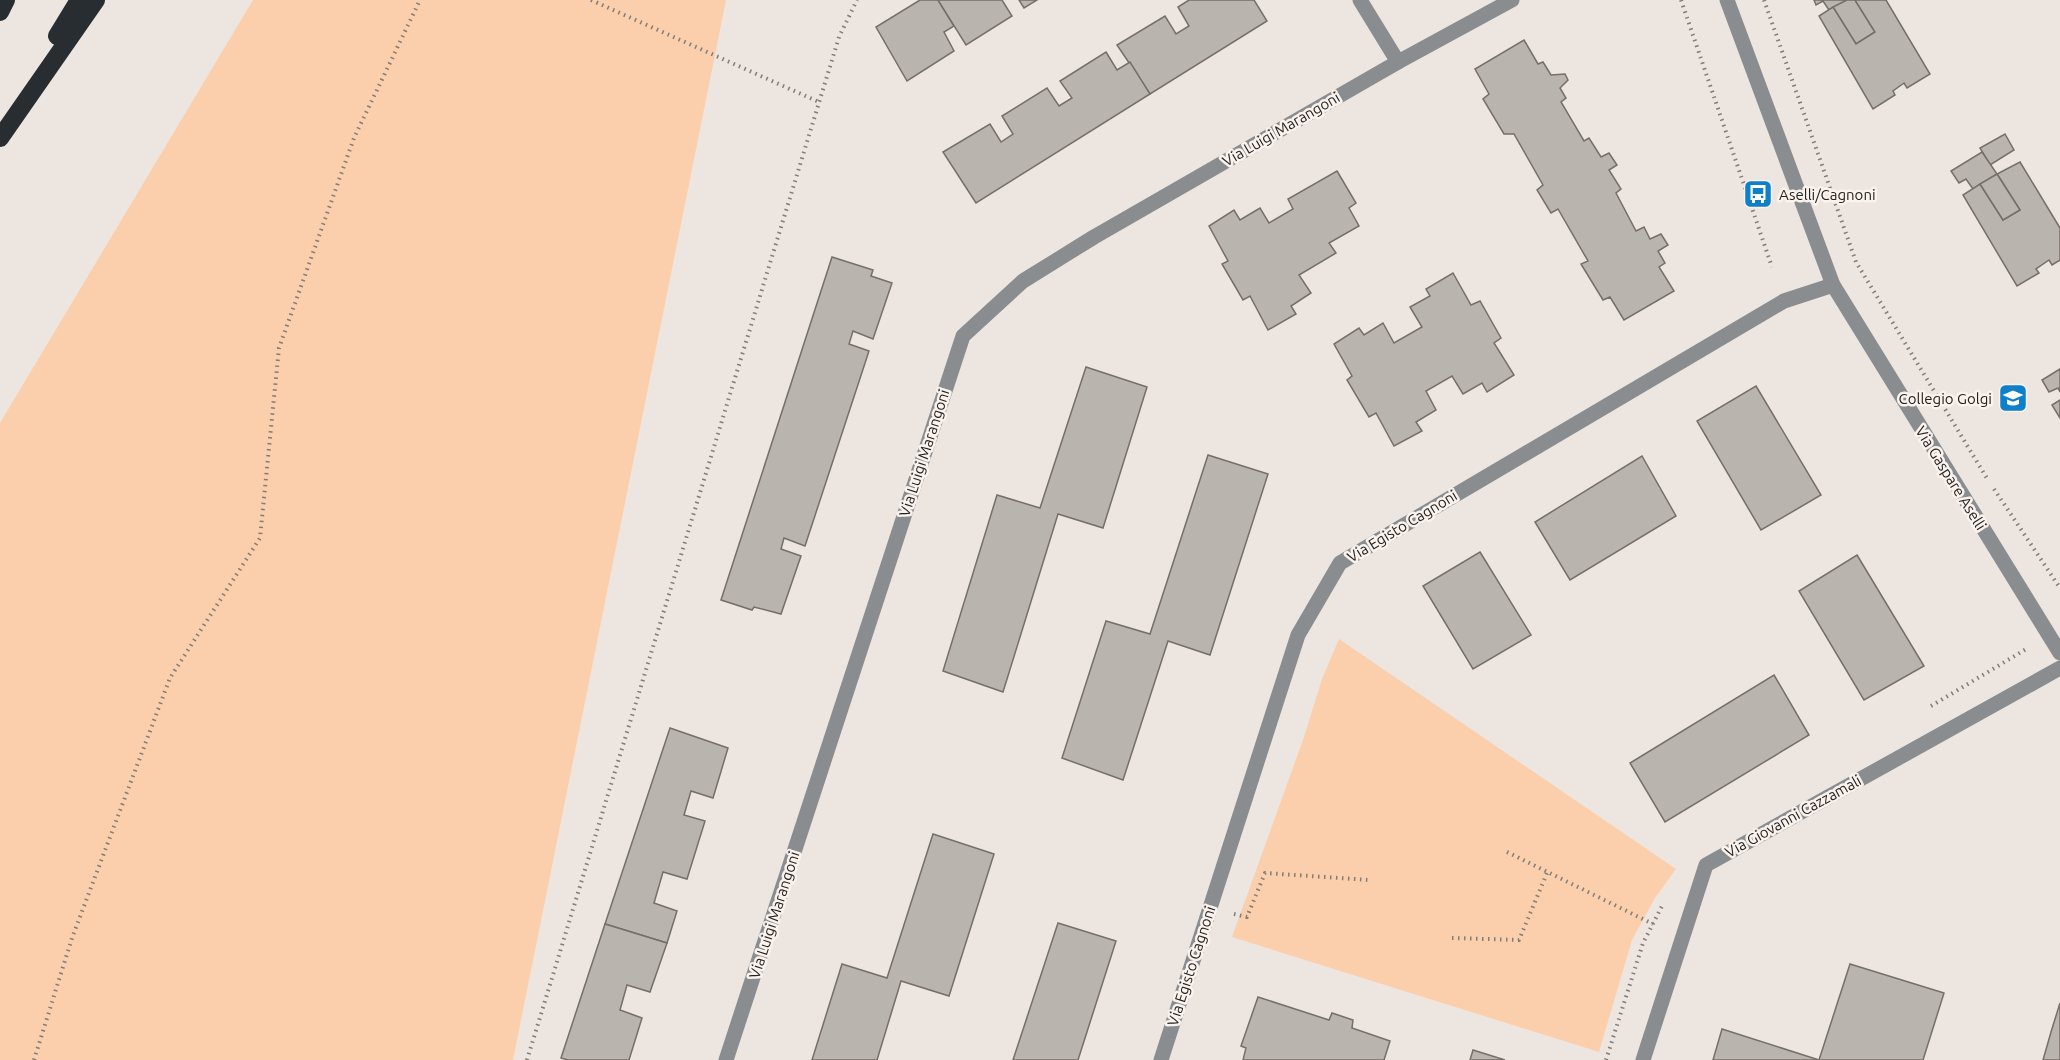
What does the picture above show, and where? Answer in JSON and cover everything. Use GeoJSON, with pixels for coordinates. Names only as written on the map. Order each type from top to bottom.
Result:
{"type":"FeatureCollection","features":[{"type":"Feature","properties":{"kind":"highway"},"geometry":{"type":"LineString","coordinates":[[0,12],[6,0]]}},
{"type":"Feature","properties":{"kind":"highway"},"geometry":{"type":"LineString","coordinates":[[0,136],[79,0]]}},
{"type":"Feature","properties":{"kind":"highway"},"geometry":{"type":"LineString","coordinates":[[0,136],[96,0]]}},
{"type":"Feature","properties":{"kind":"street"},"geometry":{"type":"LineString","coordinates":[[1360,0],[1398,62]]}},
{"type":"Feature","properties":{"kind":"street","name":"Via Luigi Marangoni"},"geometry":{"type":"LineString","coordinates":[[726,1060],[963,336],[1023,281],[1094,237],[1398,62],[1512,0]]}},
{"type":"Feature","properties":{"kind":"street","name":"Via Gaspare Aselli"},"geometry":{"type":"LineString","coordinates":[[1728,0],[1833,285],[2060,653]]}},
{"type":"Feature","properties":{"kind":"street","name":"Via Egisto Cagnoni"},"geometry":{"type":"LineString","coordinates":[[1161,1060],[1298,635],[1340,563],[1784,301],[1833,285]]}},
{"type":"Feature","properties":{"kind":"street","name":"Via Giovanni Cazzamali"},"geometry":{"type":"LineString","coordinates":[[1643,1060],[1706,865],[2060,668]]}},
{"type":"Feature","properties":{"kind":"path"},"geometry":{"type":"LineString","coordinates":[[34,1060],[72,938],[170,678],[260,538],[279,348],[354,138],[420,0]]}},
{"type":"Feature","properties":{"kind":"path"},"geometry":{"type":"LineString","coordinates":[[591,0],[819,102]]}},
{"type":"Feature","properties":{"kind":"path"},"geometry":{"type":"LineString","coordinates":[[527,1060],[839,37],[857,0]]}},
{"type":"Feature","properties":{"kind":"path"},"geometry":{"type":"LineString","coordinates":[[1681,0],[1772,267]]}},
{"type":"Feature","properties":{"kind":"path"},"geometry":{"type":"LineString","coordinates":[[1764,0],[1857,262],[1993,488],[2060,588]]}},
{"type":"Feature","properties":{"kind":"path"},"geometry":{"type":"LineString","coordinates":[[1508,852],[1653,924]]}},
{"type":"Feature","properties":{"kind":"path"},"geometry":{"type":"LineString","coordinates":[[1210,907],[1247,917],[1265,873],[1370,880]]}},
{"type":"Feature","properties":{"kind":"path"},"geometry":{"type":"LineString","coordinates":[[1452,938],[1519,940],[1548,873]]}},
{"type":"Feature","properties":{"kind":"shaded area"},"geometry":{"type":"Polygon","coordinates":[[[253,0],[726,0],[513,1060],[0,1060],[0,423],[253,0]]]}},
{"type":"Feature","properties":{"kind":"shaded area"},"geometry":{"type":"Polygon","coordinates":[[[1339,639],[1676,869],[1655,898],[1632,940],[1599,1052],[1232,937],[1304,737],[1322,679],[1339,639]]]}},
{"type":"Feature","properties":{"kind":"building"},"geometry":{"type":"Polygon","coordinates":[[[920,0],[938,0],[954,26],[944,32],[954,51],[907,81],[876,27],[920,0]]]}},
{"type":"Feature","properties":{"kind":"building"},"geometry":{"type":"Polygon","coordinates":[[[938,0],[1002,0],[1012,16],[966,45],[938,0]]]}},
{"type":"Feature","properties":{"kind":"building"},"geometry":{"type":"Polygon","coordinates":[[[1019,0],[1037,0],[1024,8],[1019,0]]]}},
{"type":"Feature","properties":{"kind":"building"},"geometry":{"type":"Polygon","coordinates":[[[1189,0],[1254,0],[1267,21],[1150,94],[1117,45],[1165,16],[1176,34],[1189,26],[1178,7],[1189,0]]]}},
{"type":"Feature","properties":{"kind":"building"},"geometry":{"type":"Polygon","coordinates":[[[1814,0],[1847,0],[1829,10],[1823,1],[1816,5],[1814,0]]]}},
{"type":"Feature","properties":{"kind":"building"},"geometry":{"type":"Polygon","coordinates":[[[1847,0],[1855,0],[1875,32],[1856,44],[1833,7],[1847,0]]]}},
{"type":"Feature","properties":{"kind":"building"},"geometry":{"type":"Polygon","coordinates":[[[1855,0],[1886,0],[1930,74],[1907,88],[1904,83],[1893,91],[1895,95],[1873,109],[1819,16],[1833,7],[1856,44],[1875,32],[1855,0]]]}},
{"type":"Feature","properties":{"kind":"building"},"geometry":{"type":"Polygon","coordinates":[[[1524,40],[1538,64],[1543,62],[1551,75],[1565,74],[1568,80],[1560,88],[1566,98],[1561,102],[1584,141],[1589,138],[1601,157],[1609,153],[1617,165],[1609,170],[1621,189],[1616,193],[1636,231],[1644,227],[1650,239],[1661,234],[1668,245],[1658,251],[1665,263],[1659,267],[1674,291],[1624,320],[1610,297],[1603,300],[1581,264],[1588,261],[1558,209],[1551,213],[1537,190],[1543,185],[1514,134],[1504,134],[1483,99],[1489,94],[1475,69],[1524,40]]]}},
{"type":"Feature","properties":{"kind":"building"},"geometry":{"type":"Polygon","coordinates":[[[1106,52],[1117,70],[1130,62],[1150,94],[976,203],[943,152],[990,124],[1001,142],[1013,134],[1002,116],[1047,88],[1059,106],[1072,98],[1060,81],[1106,52]]]}},
{"type":"Feature","properties":{"kind":"building"},"geometry":{"type":"Polygon","coordinates":[[[2005,134],[2014,150],[1990,165],[1980,148],[2005,134]]]}},
{"type":"Feature","properties":{"kind":"building"},"geometry":{"type":"Polygon","coordinates":[[[1982,152],[1997,174],[1973,189],[1966,179],[1959,183],[1951,171],[1982,152]]]}},
{"type":"Feature","properties":{"kind":"building"},"geometry":{"type":"Polygon","coordinates":[[[2020,162],[2060,228],[2060,260],[2052,265],[2049,260],[2036,269],[2039,273],[2017,286],[1963,195],[1980,184],[2003,220],[2020,210],[1997,174],[2020,162]]]}},
{"type":"Feature","properties":{"kind":"building"},"geometry":{"type":"Polygon","coordinates":[[[1337,171],[1356,203],[1349,208],[1359,226],[1329,243],[1336,253],[1299,275],[1311,293],[1291,306],[1296,314],[1268,330],[1250,296],[1243,300],[1222,264],[1228,261],[1209,226],[1234,210],[1240,220],[1260,208],[1269,223],[1293,209],[1288,199],[1337,171]]]}},
{"type":"Feature","properties":{"kind":"building"},"geometry":{"type":"Polygon","coordinates":[[[1997,174],[2020,210],[2003,220],[1980,184],[1997,174]]]}},
{"type":"Feature","properties":{"kind":"building"},"geometry":{"type":"Polygon","coordinates":[[[832,257],[873,270],[871,276],[892,283],[873,339],[853,331],[849,344],[869,351],[805,546],[784,538],[781,549],[801,556],[781,614],[754,607],[752,610],[721,600],[832,257]]]}},
{"type":"Feature","properties":{"kind":"building"},"geometry":{"type":"Polygon","coordinates":[[[1453,273],[1471,305],[1480,301],[1501,338],[1494,343],[1514,375],[1487,392],[1482,383],[1463,394],[1452,376],[1426,391],[1436,410],[1416,422],[1422,431],[1394,446],[1376,413],[1369,417],[1347,380],[1352,376],[1334,344],[1359,328],[1364,335],[1383,323],[1394,343],[1422,327],[1410,307],[1430,296],[1426,289],[1453,273]]]}},
{"type":"Feature","properties":{"kind":"building"},"geometry":{"type":"Polygon","coordinates":[[[1086,367],[1147,387],[1103,528],[1058,514],[1003,692],[943,671],[997,495],[1040,508],[1086,367]]]}},
{"type":"Feature","properties":{"kind":"building"},"geometry":{"type":"Polygon","coordinates":[[[2060,369],[2060,392],[2058,388],[2049,392],[2042,380],[2060,369]]]}},
{"type":"Feature","properties":{"kind":"building"},"geometry":{"type":"Polygon","coordinates":[[[1756,386],[1821,495],[1761,530],[1697,421],[1756,386]]]}},
{"type":"Feature","properties":{"kind":"building"},"geometry":{"type":"Polygon","coordinates":[[[2060,400],[2060,418],[2052,405],[2060,400]]]}},
{"type":"Feature","properties":{"kind":"building"},"geometry":{"type":"Polygon","coordinates":[[[1208,455],[1268,474],[1210,655],[1168,641],[1123,780],[1062,758],[1106,621],[1150,634],[1208,455]]]}},
{"type":"Feature","properties":{"kind":"building"},"geometry":{"type":"Polygon","coordinates":[[[1642,456],[1676,516],[1570,580],[1535,522],[1642,456]]]}},
{"type":"Feature","properties":{"kind":"building"},"geometry":{"type":"Polygon","coordinates":[[[1480,552],[1531,635],[1473,669],[1423,586],[1480,552]]]}},
{"type":"Feature","properties":{"kind":"building"},"geometry":{"type":"Polygon","coordinates":[[[1857,555],[1924,666],[1864,700],[1799,591],[1857,555]]]}},
{"type":"Feature","properties":{"kind":"building"},"geometry":{"type":"Polygon","coordinates":[[[1774,675],[1809,735],[1665,822],[1630,763],[1774,675]]]}},
{"type":"Feature","properties":{"kind":"building"},"geometry":{"type":"Polygon","coordinates":[[[670,728],[728,748],[713,798],[691,791],[684,815],[705,821],[687,879],[663,872],[654,903],[677,911],[667,943],[605,924],[670,728]]]}},
{"type":"Feature","properties":{"kind":"building"},"geometry":{"type":"Polygon","coordinates":[[[933,834],[994,854],[949,996],[901,981],[877,1060],[812,1060],[842,964],[887,978],[933,834]]]}},
{"type":"Feature","properties":{"kind":"building"},"geometry":{"type":"Polygon","coordinates":[[[1058,923],[1116,941],[1078,1060],[1013,1060],[1058,923]]]}},
{"type":"Feature","properties":{"kind":"building"},"geometry":{"type":"Polygon","coordinates":[[[605,924],[667,943],[650,992],[627,985],[620,1010],[642,1018],[629,1060],[561,1058],[605,924]]]}},
{"type":"Feature","properties":{"kind":"building"},"geometry":{"type":"Polygon","coordinates":[[[1850,964],[1944,993],[1923,1060],[1819,1060],[1850,964]]]}},
{"type":"Feature","properties":{"kind":"building"},"geometry":{"type":"Polygon","coordinates":[[[1258,997],[1329,1020],[1332,1013],[1353,1020],[1352,1028],[1390,1041],[1384,1060],[1243,1060],[1246,1048],[1241,1046],[1258,997]]]}},
{"type":"Feature","properties":{"kind":"building"},"geometry":{"type":"Polygon","coordinates":[[[2060,1003],[2060,1060],[2043,1060],[2051,1032],[2060,1003]]]}},
{"type":"Feature","properties":{"kind":"building"},"geometry":{"type":"Polygon","coordinates":[[[1722,1029],[1819,1060],[1713,1060],[1722,1029]]]}},
{"type":"Feature","properties":{"kind":"building"},"geometry":{"type":"Polygon","coordinates":[[[1473,1050],[1505,1060],[1470,1060],[1473,1050]]]}},
{"type":"Feature","properties":{"kind":"place","name":"Aselli/Cagnoni"},"geometry":{"type":"Point","coordinates":[1758,194]}},
{"type":"Feature","properties":{"kind":"place","name":"Collegio Golgi"},"geometry":{"type":"Point","coordinates":[2013,398]}}]}
